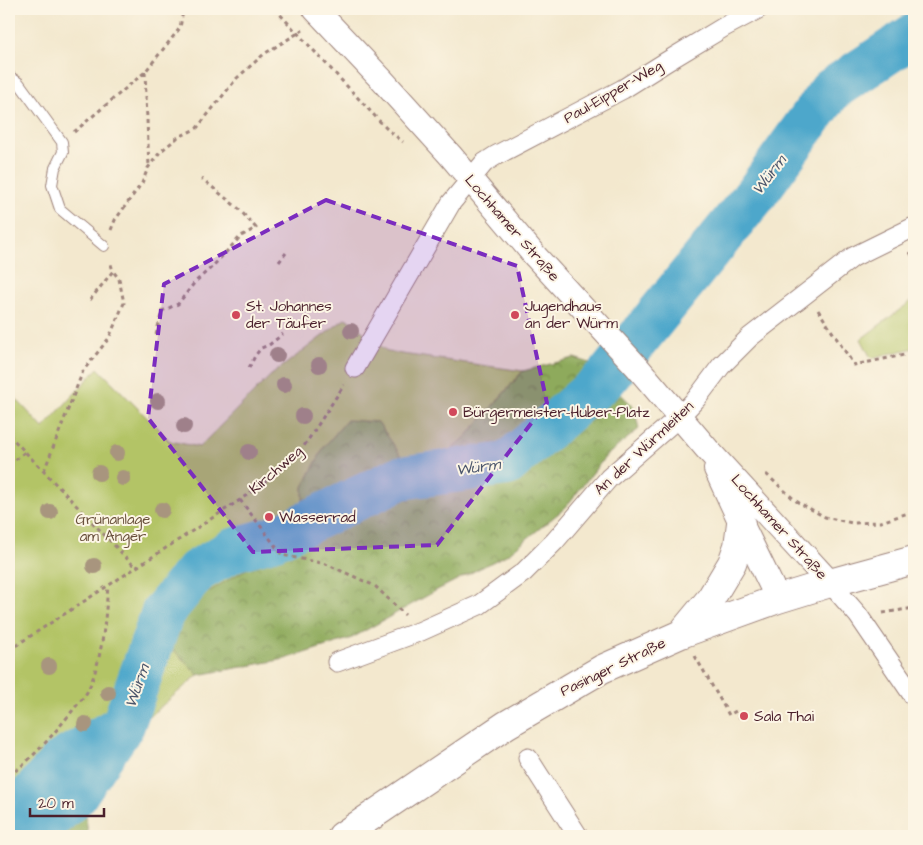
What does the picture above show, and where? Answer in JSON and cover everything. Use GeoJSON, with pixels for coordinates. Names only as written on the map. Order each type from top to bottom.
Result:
{"type":"FeatureCollection","features":[{"type":"Feature","properties":{"kind":"main road"},"geometry":{"type":"LineString","coordinates":[[678,636],[711,598],[732,563],[738,546],[740,523]]}},
{"type":"Feature","properties":{"kind":"main road","name":"Pasinger Straße"},"geometry":{"type":"LineString","coordinates":[[342,836],[506,726],[602,669],[678,636],[778,599],[914,560]]}},
{"type":"Feature","properties":{"kind":"street","name":"Paul-Eipper-Weg"},"geometry":{"type":"LineString","coordinates":[[471,179],[484,163],[495,156],[623,89],[724,27],[758,9]]}},
{"type":"Feature","properties":{"kind":"street","name":"Lochhamer Straße"},"geometry":{"type":"LineString","coordinates":[[319,13],[471,179],[536,257],[638,368],[707,449],[830,583]]}},
{"type":"Feature","properties":{"kind":"street"},"geometry":{"type":"LineString","coordinates":[[355,368],[451,204],[471,179]]}},
{"type":"Feature","properties":{"kind":"street","name":"An der Würmleiten"},"geometry":{"type":"LineString","coordinates":[[337,662],[421,631],[479,605],[524,572],[555,541],[609,478],[680,416],[721,366],[750,337],[853,257],[914,227]]}},
{"type":"Feature","properties":{"kind":"street","name":"Lochhamer Straße"},"geometry":{"type":"LineString","coordinates":[[707,449],[740,523],[778,599]]}},
{"type":"Feature","properties":{"kind":"street"},"geometry":{"type":"LineString","coordinates":[[830,583],[858,615],[914,697]]}},
{"type":"Feature","properties":{"kind":"street"},"geometry":{"type":"LineString","coordinates":[[528,758],[578,836]]}},
{"type":"Feature","properties":{"kind":"lane"},"geometry":{"type":"LineString","coordinates":[[9,76],[19,83],[62,142],[63,152],[55,168],[52,185],[60,209],[104,246]]}},
{"type":"Feature","properties":{"kind":"path"},"geometry":{"type":"LineString","coordinates":[[275,9],[386,128],[408,146]]}},
{"type":"Feature","properties":{"kind":"path"},"geometry":{"type":"LineString","coordinates":[[62,142],[145,72],[180,28],[183,11]]}},
{"type":"Feature","properties":{"kind":"path"},"geometry":{"type":"LineString","coordinates":[[44,471],[82,371],[109,338],[124,303],[119,279],[113,271],[104,246],[115,220],[142,183],[149,167],[160,152],[177,138],[197,128],[237,78],[264,54],[298,33],[319,13]]}},
{"type":"Feature","properties":{"kind":"path"},"geometry":{"type":"LineString","coordinates":[[145,72],[149,167]]}},
{"type":"Feature","properties":{"kind":"path"},"geometry":{"type":"LineString","coordinates":[[156,335],[162,311],[178,304],[196,282],[241,236],[256,228],[239,209],[201,178]]}},
{"type":"Feature","properties":{"kind":"path"},"geometry":{"type":"LineString","coordinates":[[279,262],[286,253]]}},
{"type":"Feature","properties":{"kind":"path"},"geometry":{"type":"LineString","coordinates":[[90,300],[113,271]]}},
{"type":"Feature","properties":{"kind":"path"},"geometry":{"type":"LineString","coordinates":[[807,293],[854,365],[914,353]]}},
{"type":"Feature","properties":{"kind":"path"},"geometry":{"type":"LineString","coordinates":[[249,368],[261,348],[269,345],[283,334]]}},
{"type":"Feature","properties":{"kind":"path","name":"Kirchweg"},"geometry":{"type":"LineString","coordinates":[[9,650],[240,500],[274,474],[298,454],[355,368]]}},
{"type":"Feature","properties":{"kind":"path"},"geometry":{"type":"LineString","coordinates":[[9,435],[136,568]]}},
{"type":"Feature","properties":{"kind":"path"},"geometry":{"type":"LineString","coordinates":[[9,465],[25,452]]}},
{"type":"Feature","properties":{"kind":"path"},"geometry":{"type":"LineString","coordinates":[[765,473],[796,501],[825,517],[852,523],[881,522],[914,511]]}},
{"type":"Feature","properties":{"kind":"path"},"geometry":{"type":"LineString","coordinates":[[240,500],[282,555],[326,564],[375,586],[421,631]]}},
{"type":"Feature","properties":{"kind":"path"},"geometry":{"type":"LineString","coordinates":[[9,776],[20,768],[53,735],[88,690],[98,663],[108,585]]}},
{"type":"Feature","properties":{"kind":"path"},"geometry":{"type":"LineString","coordinates":[[909,610],[914,608]]}},
{"type":"Feature","properties":{"kind":"path"},"geometry":{"type":"LineString","coordinates":[[678,636],[697,658],[729,714],[736,711],[740,718],[743,716]]}},
{"type":"Feature","properties":{"kind":"highlighted area"},"geometry":{"type":"Polygon","coordinates":[[[326,200],[517,266],[547,403],[437,545],[253,552],[148,418],[164,284],[326,200]]]}},
{"type":"Feature","properties":{"kind":"green space"},"geometry":{"type":"Polygon","coordinates":[[[914,299],[914,348],[871,358],[861,339],[914,299]]]}},
{"type":"Feature","properties":{"kind":"green space","name":"Grünanlage am Anger"},"geometry":{"type":"Polygon","coordinates":[[[346,318],[388,352],[523,371],[465,438],[436,463],[407,466],[168,644],[198,675],[144,721],[85,806],[53,836],[9,836],[9,391],[43,428],[98,368],[170,441],[199,447],[270,376],[346,318]]]}},
{"type":"Feature","properties":{"kind":"green space"},"geometry":{"type":"Polygon","coordinates":[[[574,358],[590,363],[634,407],[639,429],[606,456],[565,508],[508,554],[439,589],[352,638],[285,659],[198,675],[168,644],[173,613],[308,532],[303,512],[303,487],[324,447],[347,420],[378,422],[408,466],[436,463],[465,438],[523,371],[574,358]]]}},
{"type":"Feature","properties":{"kind":"green space"},"geometry":{"type":"Polygon","coordinates":[[[85,806],[88,836],[53,836],[85,806]]]}},
{"type":"Feature","properties":{"kind":"waterway","name":"Würm"},"geometry":{"type":"LineString","coordinates":[[30,836],[75,796],[123,725],[163,612],[197,571],[233,550],[275,538],[400,478],[507,464],[606,378],[755,195],[831,90],[914,35]]}},
{"type":"Feature","properties":{"kind":"waterway","name":"Würm"},"geometry":{"type":"LineString","coordinates":[[9,820],[62,761],[113,731]]}},
{"type":"Feature","properties":{"kind":"place","name":"St. Johannes der Täufer"},"geometry":{"type":"Point","coordinates":[236,315]}},
{"type":"Feature","properties":{"kind":"place","name":"Jugendhaus an der Würm"},"geometry":{"type":"Point","coordinates":[515,315]}},
{"type":"Feature","properties":{"kind":"place","name":"Bürgermeister-Huber-Platz"},"geometry":{"type":"Point","coordinates":[453,412]}},
{"type":"Feature","properties":{"kind":"place","name":"Wasserrad"},"geometry":{"type":"Point","coordinates":[269,517]}},
{"type":"Feature","properties":{"kind":"place","name":"Sala Thai"},"geometry":{"type":"Point","coordinates":[744,716]}}]}
